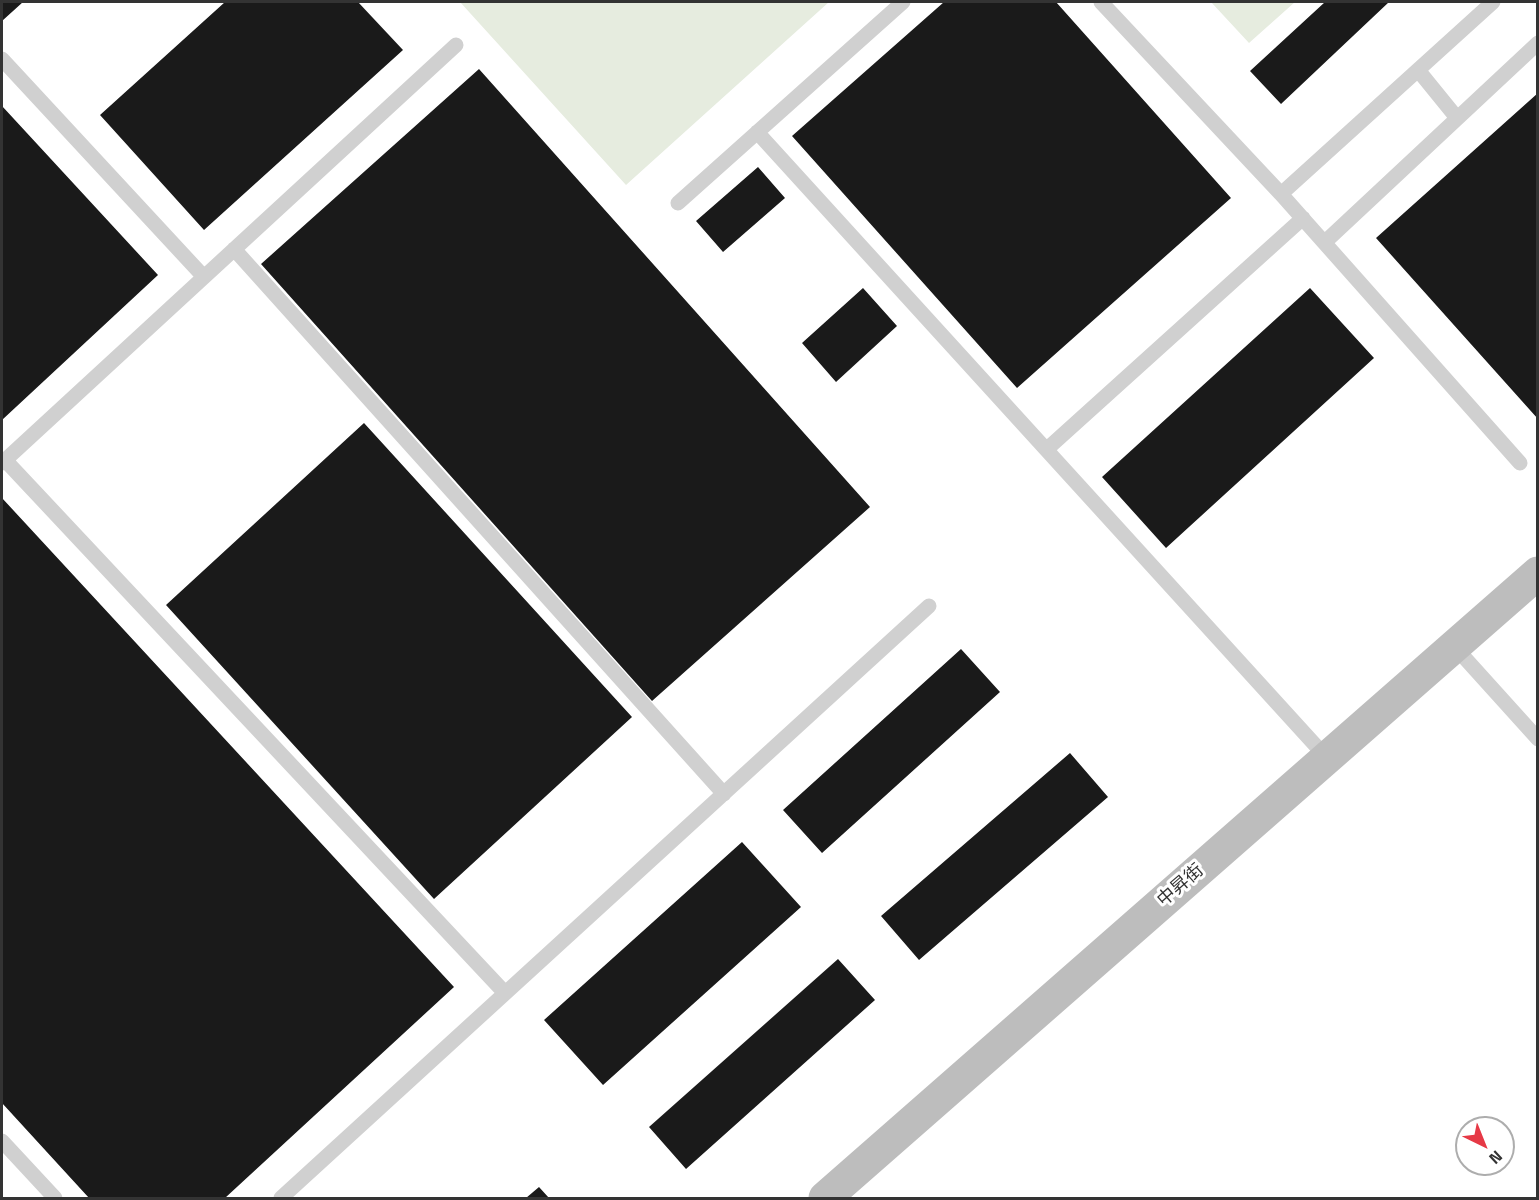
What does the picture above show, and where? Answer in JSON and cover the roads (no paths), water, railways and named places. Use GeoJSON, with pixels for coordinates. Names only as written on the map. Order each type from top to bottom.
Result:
{"type":"FeatureCollection","features":[{"type":"Feature","properties":{"kind":"main road","name":"中昇街"},"geometry":{"type":"LineString","coordinates":[[825,1198],[1538,573]]}},
{"type":"Feature","properties":{"kind":"lane"},"geometry":{"type":"LineString","coordinates":[[678,203],[903,2]]}},
{"type":"Feature","properties":{"kind":"lane"},"geometry":{"type":"LineString","coordinates":[[1101,2],[1303,218],[1520,463]]}},
{"type":"Feature","properties":{"kind":"lane"},"geometry":{"type":"LineString","coordinates":[[1281,194],[1493,2]]}},
{"type":"Feature","properties":{"kind":"lane"},"geometry":{"type":"LineString","coordinates":[[1324,242],[1538,44]]}},
{"type":"Feature","properties":{"kind":"lane"},"geometry":{"type":"LineString","coordinates":[[456,45],[3,462],[505,993]]}},
{"type":"Feature","properties":{"kind":"lane"},"geometry":{"type":"LineString","coordinates":[[2,59],[204,277]]}},
{"type":"Feature","properties":{"kind":"lane"},"geometry":{"type":"LineString","coordinates":[[1418,70],[1457,118]]}},
{"type":"Feature","properties":{"kind":"lane"},"geometry":{"type":"LineString","coordinates":[[758,132],[1327,758]]}},
{"type":"Feature","properties":{"kind":"lane"},"geometry":{"type":"LineString","coordinates":[[1047,448],[1303,218]]}},
{"type":"Feature","properties":{"kind":"lane"},"geometry":{"type":"LineString","coordinates":[[234,249],[724,794]]}},
{"type":"Feature","properties":{"kind":"lane"},"geometry":{"type":"LineString","coordinates":[[281,1198],[929,606]]}},
{"type":"Feature","properties":{"kind":"lane"},"geometry":{"type":"LineString","coordinates":[[1454,646],[1538,739]]}},
{"type":"Feature","properties":{"kind":"lane"},"geometry":{"type":"LineString","coordinates":[[2,1141],[55,1198]]}}]}
